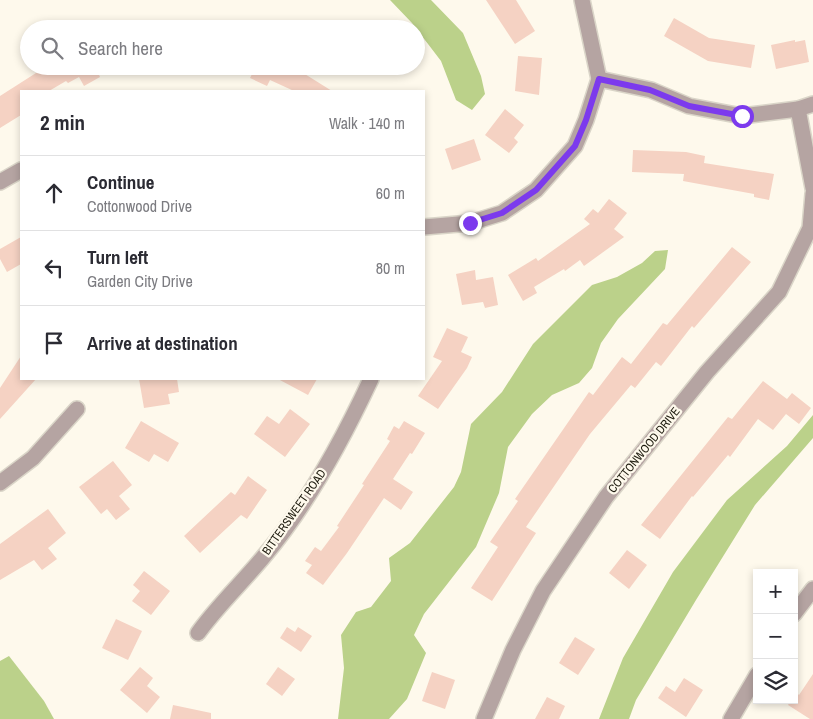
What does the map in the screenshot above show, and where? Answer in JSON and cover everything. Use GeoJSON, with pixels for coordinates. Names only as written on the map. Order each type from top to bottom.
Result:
{"type":"FeatureCollection","features":[{"type":"Feature","properties":{"kind":"street"},"geometry":{"type":"LineString","coordinates":[[425,226],[470,223],[502,213],[536,190],[575,146],[586,120],[599,79],[582,0]]}},
{"type":"Feature","properties":{"kind":"street"},"geometry":{"type":"LineString","coordinates":[[599,79],[650,90],[689,106],[742,116],[798,109],[813,104]]}},
{"type":"Feature","properties":{"kind":"street"},"geometry":{"type":"LineString","coordinates":[[798,109],[813,188]]}},
{"type":"Feature","properties":{"kind":"street"},"geometry":{"type":"LineString","coordinates":[[0,182],[20,171]]}},
{"type":"Feature","properties":{"kind":"street","name":"COTTONWOOD DRIVE"},"geometry":{"type":"LineString","coordinates":[[484,719],[513,650],[543,591],[606,497],[707,372],[779,292],[810,228],[813,194]]}},
{"type":"Feature","properties":{"kind":"street","name":"BITTERSWEET ROAD"},"geometry":{"type":"LineString","coordinates":[[198,633],[216,608],[266,554],[317,481],[352,419],[371,380]]}},
{"type":"Feature","properties":{"kind":"street"},"geometry":{"type":"LineString","coordinates":[[0,483],[33,458],[77,409]]}},
{"type":"Feature","properties":{"kind":"street"},"geometry":{"type":"LineString","coordinates":[[798,609],[813,588]]}},
{"type":"Feature","properties":{"kind":"street"},"geometry":{"type":"LineString","coordinates":[[731,719],[753,682]]}},
{"type":"Feature","properties":{"kind":"green space"},"geometry":{"type":"Polygon","coordinates":[[[390,0],[431,0],[463,33],[481,76],[485,94],[472,110],[456,100],[441,61],[425,40],[425,20],[409,20],[390,0]]]}},
{"type":"Feature","properties":{"kind":"green space"},"geometry":{"type":"Polygon","coordinates":[[[668,250],[665,269],[618,319],[601,343],[592,368],[579,383],[552,395],[532,414],[508,447],[499,493],[476,547],[424,614],[414,635],[426,653],[407,699],[389,719],[338,719],[344,668],[341,635],[356,612],[371,607],[391,581],[389,558],[410,543],[454,487],[461,472],[471,424],[502,392],[533,344],[592,285],[617,277],[642,263],[655,251],[668,250]]]}},
{"type":"Feature","properties":{"kind":"green space"},"geometry":{"type":"Polygon","coordinates":[[[813,415],[813,438],[755,505],[636,700],[629,719],[599,719],[623,658],[673,572],[727,500],[787,446],[813,415]]]}},
{"type":"Feature","properties":{"kind":"green space"},"geometry":{"type":"Polygon","coordinates":[[[9,656],[44,701],[54,719],[0,719],[0,661],[9,656]]]}},
{"type":"Feature","properties":{"kind":"building"},"geometry":{"type":"Polygon","coordinates":[[[486,0],[516,0],[535,31],[515,44],[486,0]]]}},
{"type":"Feature","properties":{"kind":"building"},"geometry":{"type":"Polygon","coordinates":[[[674,18],[709,38],[755,45],[751,68],[708,61],[664,36],[674,18]]]}},
{"type":"Feature","properties":{"kind":"building"},"geometry":{"type":"Polygon","coordinates":[[[795,40],[795,42],[805,40],[809,62],[776,69],[771,45],[795,40]]]}},
{"type":"Feature","properties":{"kind":"building"},"geometry":{"type":"Polygon","coordinates":[[[518,56],[542,58],[539,95],[515,91],[518,56]]]}},
{"type":"Feature","properties":{"kind":"building"},"geometry":{"type":"Polygon","coordinates":[[[33,75],[99,75],[100,77],[84,86],[79,77],[68,83],[66,81],[51,90],[20,90],[20,116],[0,128],[0,96],[33,75]]]}},
{"type":"Feature","properties":{"kind":"building"},"geometry":{"type":"Polygon","coordinates":[[[252,75],[306,75],[330,90],[292,90],[270,80],[267,86],[250,78],[252,75]]]}},
{"type":"Feature","properties":{"kind":"building"},"geometry":{"type":"Polygon","coordinates":[[[505,109],[524,125],[514,138],[518,142],[509,153],[485,135],[505,109]]]}},
{"type":"Feature","properties":{"kind":"building"},"geometry":{"type":"Polygon","coordinates":[[[474,139],[481,160],[452,170],[445,149],[474,139]]]}},
{"type":"Feature","properties":{"kind":"building"},"geometry":{"type":"Polygon","coordinates":[[[633,150],[686,152],[705,156],[704,163],[774,174],[769,200],[754,197],[754,194],[683,181],[684,174],[632,172],[633,150]]]}},
{"type":"Feature","properties":{"kind":"building"},"geometry":{"type":"Polygon","coordinates":[[[609,199],[627,213],[614,229],[624,237],[584,266],[580,260],[565,271],[564,269],[534,287],[537,293],[523,301],[508,275],[536,258],[538,261],[590,224],[584,219],[593,209],[598,213],[609,199]]]}},
{"type":"Feature","properties":{"kind":"building"},"geometry":{"type":"Polygon","coordinates":[[[20,238],[20,265],[7,272],[0,259],[0,249],[20,238]]]}},
{"type":"Feature","properties":{"kind":"building"},"geometry":{"type":"Polygon","coordinates":[[[732,247],[751,262],[694,328],[692,326],[661,366],[656,362],[635,388],[631,385],[590,434],[526,527],[536,533],[492,601],[471,588],[498,547],[490,542],[518,501],[515,499],[589,392],[593,395],[622,357],[631,364],[663,323],[667,325],[732,247]]]}},
{"type":"Feature","properties":{"kind":"building"},"geometry":{"type":"Polygon","coordinates":[[[475,270],[476,280],[493,277],[498,305],[485,308],[483,302],[462,305],[456,274],[475,270]]]}},
{"type":"Feature","properties":{"kind":"building"},"geometry":{"type":"Polygon","coordinates":[[[447,328],[468,337],[461,352],[472,357],[467,368],[438,409],[418,396],[442,361],[433,357],[447,328]]]}},
{"type":"Feature","properties":{"kind":"building"},"geometry":{"type":"Polygon","coordinates":[[[20,358],[20,380],[35,380],[0,419],[0,388],[20,358]]]}},
{"type":"Feature","properties":{"kind":"building"},"geometry":{"type":"Polygon","coordinates":[[[139,380],[177,380],[179,392],[168,394],[170,404],[144,408],[139,380]]]}},
{"type":"Feature","properties":{"kind":"building"},"geometry":{"type":"Polygon","coordinates":[[[280,380],[316,380],[308,395],[280,380]]]}},
{"type":"Feature","properties":{"kind":"building"},"geometry":{"type":"Polygon","coordinates":[[[763,381],[787,399],[792,393],[811,408],[799,424],[786,414],[773,430],[758,419],[730,457],[728,455],[692,496],[660,539],[641,525],[728,417],[732,419],[763,381]]]}},
{"type":"Feature","properties":{"kind":"building"},"geometry":{"type":"Polygon","coordinates":[[[290,409],[310,424],[285,457],[254,434],[267,416],[279,424],[290,409]]]}},
{"type":"Feature","properties":{"kind":"building"},"geometry":{"type":"Polygon","coordinates":[[[141,421],[179,443],[168,462],[154,454],[149,462],[125,448],[141,421]]]}},
{"type":"Feature","properties":{"kind":"building"},"geometry":{"type":"Polygon","coordinates":[[[404,421],[425,433],[393,479],[413,492],[401,510],[384,498],[323,585],[306,573],[312,565],[305,561],[315,547],[321,551],[339,527],[337,526],[390,441],[387,439],[394,426],[399,429],[404,421]]]}},
{"type":"Feature","properties":{"kind":"building"},"geometry":{"type":"Polygon","coordinates":[[[113,461],[132,485],[119,496],[130,509],[116,520],[107,509],[101,514],[79,487],[113,461]]]}},
{"type":"Feature","properties":{"kind":"building"},"geometry":{"type":"Polygon","coordinates":[[[248,476],[267,490],[247,519],[241,515],[200,553],[184,536],[231,492],[235,495],[248,476]]]}},
{"type":"Feature","properties":{"kind":"building"},"geometry":{"type":"Polygon","coordinates":[[[48,509],[66,533],[48,548],[57,559],[42,570],[34,560],[0,580],[0,544],[48,509]]]}},
{"type":"Feature","properties":{"kind":"building"},"geometry":{"type":"Polygon","coordinates":[[[627,550],[647,565],[629,589],[609,573],[627,550]]]}},
{"type":"Feature","properties":{"kind":"building"},"geometry":{"type":"Polygon","coordinates":[[[144,571],[170,591],[151,615],[132,601],[140,591],[133,585],[144,571]]]}},
{"type":"Feature","properties":{"kind":"building"},"geometry":{"type":"Polygon","coordinates":[[[116,619],[142,631],[128,660],[102,648],[116,619]]]}},
{"type":"Feature","properties":{"kind":"building"},"geometry":{"type":"Polygon","coordinates":[[[287,627],[295,632],[298,627],[312,636],[301,652],[280,638],[287,627]]]}},
{"type":"Feature","properties":{"kind":"building"},"geometry":{"type":"Polygon","coordinates":[[[575,637],[595,649],[578,675],[559,663],[575,637]]]}},
{"type":"Feature","properties":{"kind":"building"},"geometry":{"type":"Polygon","coordinates":[[[140,667],[153,678],[147,686],[160,697],[147,713],[120,690],[140,667]]]}},
{"type":"Feature","properties":{"kind":"building"},"geometry":{"type":"Polygon","coordinates":[[[278,667],[295,679],[282,696],[266,684],[278,667]]]}},
{"type":"Feature","properties":{"kind":"building"},"geometry":{"type":"Polygon","coordinates":[[[432,672],[455,680],[445,709],[422,701],[432,672]]]}},
{"type":"Feature","properties":{"kind":"building"},"geometry":{"type":"Polygon","coordinates":[[[813,674],[813,719],[788,705],[798,704],[799,695],[813,674]]]}},
{"type":"Feature","properties":{"kind":"building"},"geometry":{"type":"Polygon","coordinates":[[[684,678],[703,690],[686,717],[658,698],[666,686],[675,692],[684,678]]]}},
{"type":"Feature","properties":{"kind":"building"},"geometry":{"type":"Polygon","coordinates":[[[547,697],[565,706],[559,719],[535,719],[547,697]]]}},
{"type":"Feature","properties":{"kind":"building"},"geometry":{"type":"Polygon","coordinates":[[[173,705],[211,713],[211,719],[170,719],[173,705]]]}},
{"type":"Feature","properties":{"kind":"route"},"geometry":{"type":"LineString","coordinates":[[470,223],[502,213],[536,190],[575,146],[586,120],[599,79],[650,90],[689,106],[742,116]]}}]}
